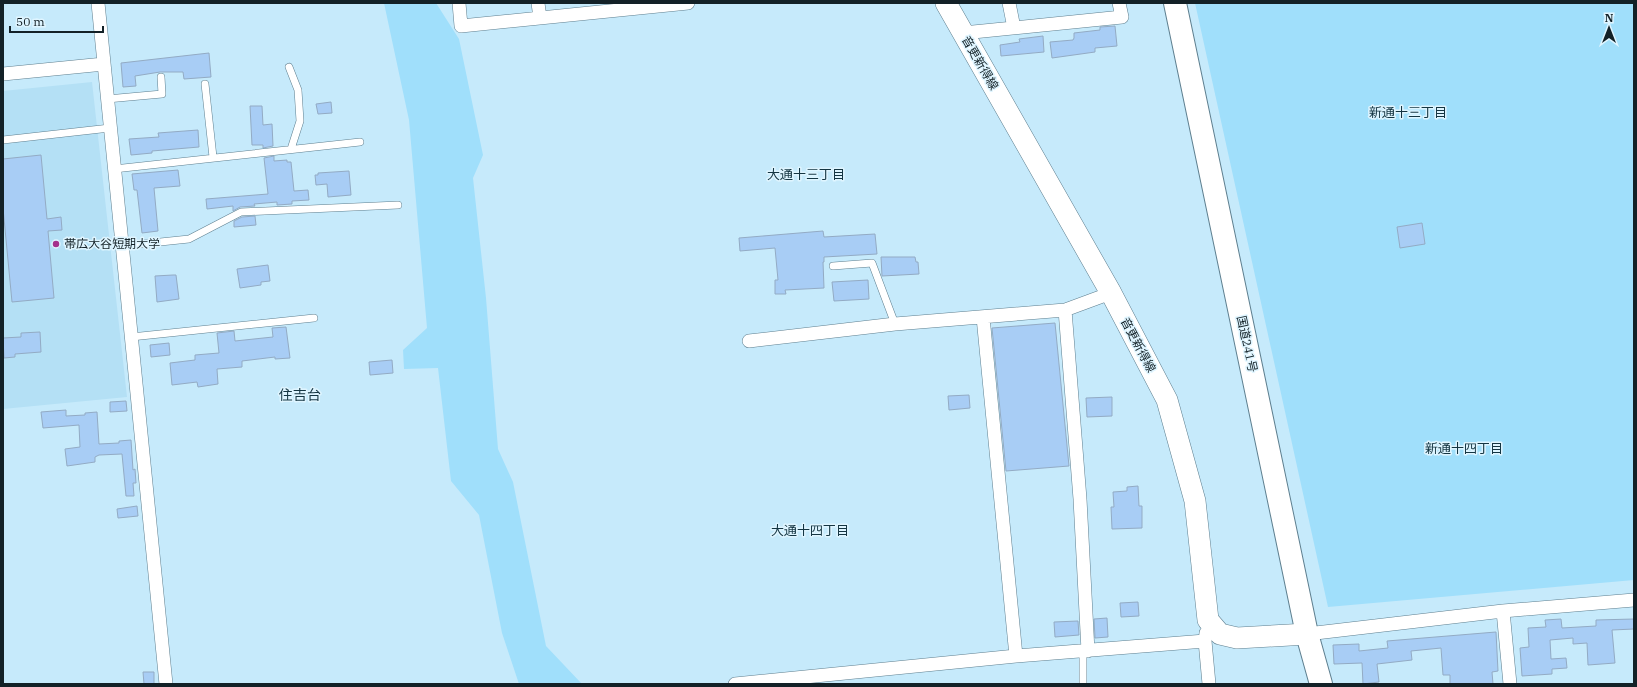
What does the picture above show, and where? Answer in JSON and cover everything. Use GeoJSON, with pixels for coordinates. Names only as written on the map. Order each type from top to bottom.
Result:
{"type":"FeatureCollection","features":[{"type":"Feature","properties":{"kind":"highway","name":"国道241号"},"geometry":{"type":"LineString","coordinates":[[1175,3],[1307,634],[1321,684]]}},
{"type":"Feature","properties":{"kind":"main road","name":"音更新得線"},"geometry":{"type":"LineString","coordinates":[[946,3],[1111,293],[1167,400],[1195,501],[1208,620]]}},
{"type":"Feature","properties":{"kind":"main road"},"geometry":{"type":"LineString","coordinates":[[1208,620],[1220,634],[1237,638],[1307,634]]}},
{"type":"Feature","properties":{"kind":"street"},"geometry":{"type":"LineString","coordinates":[[98,3],[166,684]]}},
{"type":"Feature","properties":{"kind":"street"},"geometry":{"type":"LineString","coordinates":[[459,3],[460,26],[540,18],[623,6],[688,3]]}},
{"type":"Feature","properties":{"kind":"street"},"geometry":{"type":"LineString","coordinates":[[538,3],[540,18]]}},
{"type":"Feature","properties":{"kind":"street"},"geometry":{"type":"LineString","coordinates":[[1009,3],[1014,28]]}},
{"type":"Feature","properties":{"kind":"street"},"geometry":{"type":"LineString","coordinates":[[963,33],[1122,17],[1119,3]]}},
{"type":"Feature","properties":{"kind":"street"},"geometry":{"type":"LineString","coordinates":[[3,74],[104,64]]}},
{"type":"Feature","properties":{"kind":"street"},"geometry":{"type":"LineString","coordinates":[[749,341],[895,324],[1065,310],[1111,293]]}},
{"type":"Feature","properties":{"kind":"street"},"geometry":{"type":"LineString","coordinates":[[1065,310],[1080,499],[1086,651]]}},
{"type":"Feature","properties":{"kind":"street"},"geometry":{"type":"LineString","coordinates":[[983,317],[1016,656]]}},
{"type":"Feature","properties":{"kind":"street"},"geometry":{"type":"LineString","coordinates":[[1307,634],[1503,611],[1634,600]]}},
{"type":"Feature","properties":{"kind":"street"},"geometry":{"type":"LineString","coordinates":[[1503,611],[1510,684]]}},
{"type":"Feature","properties":{"kind":"street"},"geometry":{"type":"LineString","coordinates":[[1208,620],[1205,641],[1210,684]]}},
{"type":"Feature","properties":{"kind":"street"},"geometry":{"type":"LineString","coordinates":[[735,684],[1016,656],[1205,641]]}},
{"type":"Feature","properties":{"kind":"lane"},"geometry":{"type":"LineString","coordinates":[[289,67],[298,90],[300,121],[291,149]]}},
{"type":"Feature","properties":{"kind":"lane"},"geometry":{"type":"LineString","coordinates":[[108,99],[162,94],[161,77]]}},
{"type":"Feature","properties":{"kind":"lane"},"geometry":{"type":"LineString","coordinates":[[205,84],[213,157]]}},
{"type":"Feature","properties":{"kind":"lane"},"geometry":{"type":"LineString","coordinates":[[3,140],[110,128]]}},
{"type":"Feature","properties":{"kind":"lane"},"geometry":{"type":"LineString","coordinates":[[114,168],[360,142]]}},
{"type":"Feature","properties":{"kind":"lane"},"geometry":{"type":"LineString","coordinates":[[122,246],[189,239],[241,212],[398,205]]}},
{"type":"Feature","properties":{"kind":"lane"},"geometry":{"type":"LineString","coordinates":[[833,266],[872,263],[895,324]]}},
{"type":"Feature","properties":{"kind":"lane"},"geometry":{"type":"LineString","coordinates":[[131,337],[314,318]]}},
{"type":"Feature","properties":{"kind":"lane"},"geometry":{"type":"LineString","coordinates":[[1083,684],[1086,651]]}},
{"type":"Feature","properties":{"kind":"shaded area"},"geometry":{"type":"Polygon","coordinates":[[[384,3],[436,3],[459,39],[483,155],[473,178],[486,298],[498,449],[513,482],[546,646],[582,684],[519,684],[502,633],[479,515],[451,481],[438,368],[404,369],[403,350],[427,328],[409,120],[384,3]]]}},
{"type":"Feature","properties":{"kind":"shaded area"},"geometry":{"type":"Polygon","coordinates":[[[1195,3],[1634,3],[1634,580],[1328,607],[1195,3]]]}},
{"type":"Feature","properties":{"kind":"shaded area","name":"帯広大谷短期大学"},"geometry":{"type":"Polygon","coordinates":[[[92,82],[127,397],[3,409],[3,91],[92,82]]]}},
{"type":"Feature","properties":{"kind":"building"},"geometry":{"type":"Polygon","coordinates":[[[1115,26],[1117,46],[1095,48],[1095,52],[1052,58],[1050,42],[1073,40],[1074,33],[1100,30],[1100,27],[1115,26]]]}},
{"type":"Feature","properties":{"kind":"building"},"geometry":{"type":"Polygon","coordinates":[[[1043,36],[1044,52],[1001,56],[1000,45],[1020,42],[1019,39],[1043,36]]]}},
{"type":"Feature","properties":{"kind":"building"},"geometry":{"type":"Polygon","coordinates":[[[209,53],[211,77],[184,79],[183,72],[160,72],[135,76],[136,86],[123,87],[121,63],[209,53]]]}},
{"type":"Feature","properties":{"kind":"building"},"geometry":{"type":"Polygon","coordinates":[[[331,102],[332,113],[318,114],[316,104],[331,102]]]}},
{"type":"Feature","properties":{"kind":"building"},"geometry":{"type":"Polygon","coordinates":[[[250,106],[262,106],[263,125],[272,124],[273,146],[263,148],[263,145],[252,145],[250,106]]]}},
{"type":"Feature","properties":{"kind":"building"},"geometry":{"type":"Polygon","coordinates":[[[198,130],[199,147],[152,151],[152,153],[131,155],[129,139],[159,137],[158,133],[198,130]]]}},
{"type":"Feature","properties":{"kind":"building"},"geometry":{"type":"Polygon","coordinates":[[[41,155],[47,219],[61,217],[62,230],[48,231],[54,298],[12,302],[3,208],[3,159],[41,155]]]}},
{"type":"Feature","properties":{"kind":"building"},"geometry":{"type":"Polygon","coordinates":[[[274,156],[274,161],[287,160],[287,162],[291,162],[294,191],[308,190],[309,200],[292,201],[292,204],[277,205],[277,202],[254,204],[255,206],[240,207],[233,211],[233,206],[207,209],[206,199],[268,194],[264,158],[274,156]]]}},
{"type":"Feature","properties":{"kind":"building"},"geometry":{"type":"Polygon","coordinates":[[[178,170],[180,186],[154,188],[158,231],[142,233],[137,190],[134,190],[132,174],[178,170]]]}},
{"type":"Feature","properties":{"kind":"building"},"geometry":{"type":"Polygon","coordinates":[[[349,171],[351,195],[328,197],[327,184],[316,185],[315,175],[318,175],[318,173],[349,171]]]}},
{"type":"Feature","properties":{"kind":"building"},"geometry":{"type":"Polygon","coordinates":[[[255,216],[256,225],[234,227],[234,221],[242,217],[255,216]]]}},
{"type":"Feature","properties":{"kind":"building"},"geometry":{"type":"Polygon","coordinates":[[[1422,223],[1425,244],[1400,248],[1397,227],[1422,223]]]}},
{"type":"Feature","properties":{"kind":"building"},"geometry":{"type":"Polygon","coordinates":[[[823,231],[824,237],[875,234],[877,254],[824,257],[824,288],[785,290],[786,294],[775,294],[775,280],[778,280],[775,248],[740,251],[739,238],[823,231]]]}},
{"type":"Feature","properties":{"kind":"building"},"geometry":{"type":"Polygon","coordinates":[[[881,257],[915,257],[916,262],[918,262],[919,274],[882,276],[881,257]]]}},
{"type":"Feature","properties":{"kind":"building"},"geometry":{"type":"Polygon","coordinates":[[[268,265],[270,281],[261,282],[261,285],[240,288],[237,269],[268,265]]]}},
{"type":"Feature","properties":{"kind":"building"},"geometry":{"type":"Polygon","coordinates":[[[176,275],[179,299],[157,302],[155,276],[176,275]]]}},
{"type":"Feature","properties":{"kind":"building"},"geometry":{"type":"Polygon","coordinates":[[[868,280],[869,299],[834,301],[832,282],[868,280]]]}},
{"type":"Feature","properties":{"kind":"building"},"geometry":{"type":"Polygon","coordinates":[[[1055,323],[1069,466],[1006,471],[992,328],[1055,323]]]}},
{"type":"Feature","properties":{"kind":"building"},"geometry":{"type":"Polygon","coordinates":[[[286,327],[290,358],[275,359],[275,357],[242,361],[242,367],[217,369],[218,384],[198,387],[197,382],[172,385],[170,363],[195,360],[195,355],[219,353],[217,333],[234,331],[235,341],[273,337],[272,328],[286,327]]]}},
{"type":"Feature","properties":{"kind":"building"},"geometry":{"type":"Polygon","coordinates":[[[40,332],[41,352],[15,354],[15,357],[4,358],[3,338],[21,337],[21,333],[40,332]]]}},
{"type":"Feature","properties":{"kind":"building"},"geometry":{"type":"Polygon","coordinates":[[[169,343],[170,355],[151,357],[150,345],[169,343]]]}},
{"type":"Feature","properties":{"kind":"building"},"geometry":{"type":"Polygon","coordinates":[[[392,360],[393,373],[370,375],[369,362],[392,360]]]}},
{"type":"Feature","properties":{"kind":"building"},"geometry":{"type":"Polygon","coordinates":[[[969,395],[970,408],[949,410],[948,396],[969,395]]]}},
{"type":"Feature","properties":{"kind":"building"},"geometry":{"type":"Polygon","coordinates":[[[1112,397],[1112,416],[1087,417],[1086,398],[1112,397]]]}},
{"type":"Feature","properties":{"kind":"building"},"geometry":{"type":"Polygon","coordinates":[[[126,401],[127,411],[110,412],[110,402],[126,401]]]}},
{"type":"Feature","properties":{"kind":"building"},"geometry":{"type":"Polygon","coordinates":[[[66,410],[66,416],[85,415],[85,413],[97,412],[99,444],[119,443],[119,441],[131,440],[133,470],[135,469],[136,483],[133,483],[134,496],[126,496],[122,454],[99,455],[95,457],[95,462],[67,466],[65,449],[80,447],[79,425],[43,428],[41,412],[66,410]]]}},
{"type":"Feature","properties":{"kind":"building"},"geometry":{"type":"Polygon","coordinates":[[[1138,486],[1139,506],[1142,506],[1142,528],[1112,529],[1111,507],[1114,507],[1113,492],[1127,491],[1127,487],[1138,486]]]}},
{"type":"Feature","properties":{"kind":"building"},"geometry":{"type":"Polygon","coordinates":[[[137,506],[138,516],[118,518],[117,509],[137,506]]]}},
{"type":"Feature","properties":{"kind":"building"},"geometry":{"type":"Polygon","coordinates":[[[1138,602],[1139,616],[1121,617],[1120,603],[1138,602]]]}},
{"type":"Feature","properties":{"kind":"building"},"geometry":{"type":"Polygon","coordinates":[[[1107,618],[1108,637],[1095,638],[1094,619],[1107,618]]]}},
{"type":"Feature","properties":{"kind":"building"},"geometry":{"type":"Polygon","coordinates":[[[1561,619],[1562,628],[1596,626],[1596,620],[1634,619],[1634,629],[1612,630],[1615,663],[1588,665],[1587,643],[1573,644],[1573,638],[1550,640],[1551,659],[1566,658],[1567,668],[1552,669],[1552,674],[1522,676],[1520,648],[1529,647],[1528,628],[1546,627],[1545,620],[1561,619]]]}},
{"type":"Feature","properties":{"kind":"building"},"geometry":{"type":"Polygon","coordinates":[[[1078,621],[1079,635],[1055,637],[1054,622],[1078,621]]]}},
{"type":"Feature","properties":{"kind":"building"},"geometry":{"type":"Polygon","coordinates":[[[1496,632],[1498,671],[1492,672],[1493,684],[1450,684],[1450,675],[1443,675],[1441,648],[1411,651],[1412,660],[1377,664],[1379,682],[1363,684],[1362,663],[1334,664],[1333,645],[1359,644],[1359,651],[1388,648],[1387,641],[1496,632]]]}},
{"type":"Feature","properties":{"kind":"building"},"geometry":{"type":"Polygon","coordinates":[[[143,672],[154,672],[154,684],[144,684],[143,672]]]}},
{"type":"Feature","properties":{"kind":"place","name":"帯広大谷短期大学"},"geometry":{"type":"Point","coordinates":[56,244]}},
{"type":"Feature","properties":{"kind":"district","name":"新通十三丁目"},"geometry":{"type":"Point","coordinates":[1408,112]}},
{"type":"Feature","properties":{"kind":"district","name":"大通十三丁目"},"geometry":{"type":"Point","coordinates":[806,174]}},
{"type":"Feature","properties":{"kind":"district","name":"住吉台"},"geometry":{"type":"Point","coordinates":[300,395]}},
{"type":"Feature","properties":{"kind":"district","name":"新通十四丁目"},"geometry":{"type":"Point","coordinates":[1464,448]}},
{"type":"Feature","properties":{"kind":"district","name":"大通十四丁目"},"geometry":{"type":"Point","coordinates":[810,530]}}]}
